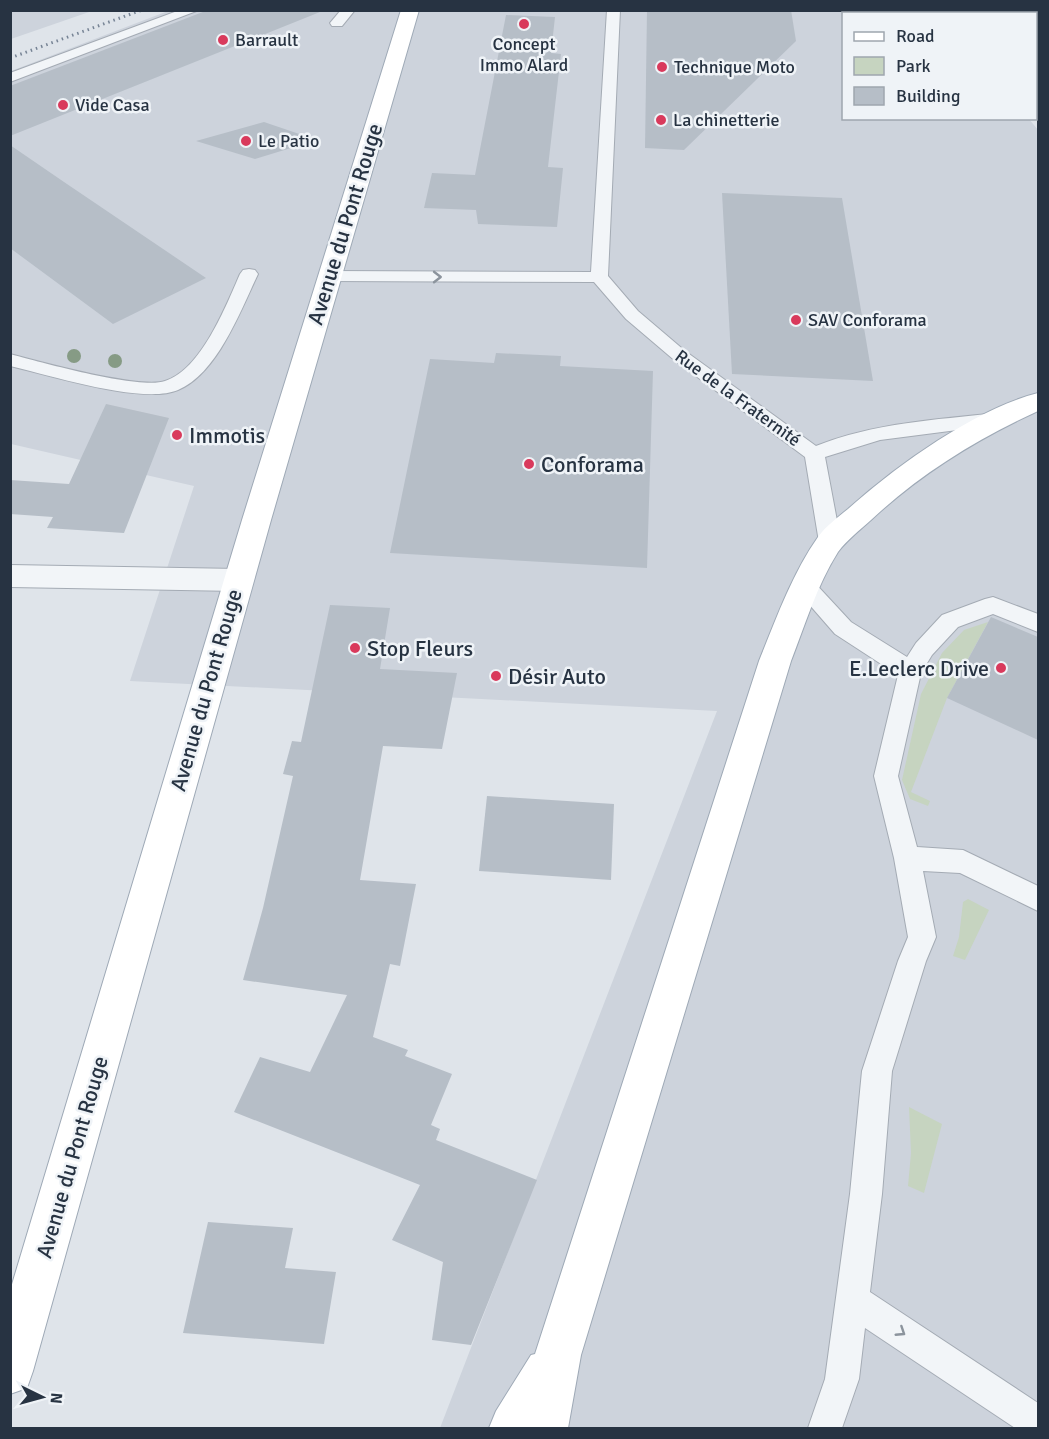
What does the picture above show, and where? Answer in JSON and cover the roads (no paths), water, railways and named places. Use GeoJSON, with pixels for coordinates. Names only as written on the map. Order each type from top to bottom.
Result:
{"type":"FeatureCollection","features":[{"type":"Feature","properties":{"kind":"main road","name":"Avenue du Pont Rouge"},"geometry":{"type":"LineString","coordinates":[[10,1371],[238,580],[410,10]]}},
{"type":"Feature","properties":{"kind":"main road"},"geometry":{"type":"LineString","coordinates":[[544,1428],[558,1355],[775,661],[805,587],[830,542],[876,497],[933,457],[996,419],[1038,401]]}},
{"type":"Feature","properties":{"kind":"main road"},"geometry":{"type":"LineString","coordinates":[[513,1428],[558,1355]]}},
{"type":"Feature","properties":{"kind":"street"},"geometry":{"type":"LineString","coordinates":[[10,576],[238,580]]}},
{"type":"Feature","properties":{"kind":"lane"},"geometry":{"type":"LineString","coordinates":[[10,78],[193,10]]}},
{"type":"Feature","properties":{"kind":"lane"},"geometry":{"type":"LineString","coordinates":[[337,23],[349,10]]}},
{"type":"Feature","properties":{"kind":"lane"},"geometry":{"type":"LineString","coordinates":[[328,276],[598,277],[614,10]]}},
{"type":"Feature","properties":{"kind":"lane"},"geometry":{"type":"LineString","coordinates":[[10,360],[144,389],[170,387],[192,373],[224,329],[249,274]]}},
{"type":"Feature","properties":{"kind":"lane","name":"Rue de la Fraternité"},"geometry":{"type":"LineString","coordinates":[[598,277],[632,315],[679,356],[814,454],[830,542]]}},
{"type":"Feature","properties":{"kind":"lane"},"geometry":{"type":"LineString","coordinates":[[814,454],[842,442],[874,434],[996,419]]}},
{"type":"Feature","properties":{"kind":"lane"},"geometry":{"type":"LineString","coordinates":[[805,587],[843,628],[910,671]]}},
{"type":"Feature","properties":{"kind":"lane"},"geometry":{"type":"LineString","coordinates":[[825,1428],[842,1379],[866,1194],[877,1071],[912,961],[922,937],[886,776],[910,671],[924,649],[950,621],[993,605],[1038,623]]}},
{"type":"Feature","properties":{"kind":"lane"},"geometry":{"type":"LineString","coordinates":[[906,858],[963,862],[1038,899]]}},
{"type":"Feature","properties":{"kind":"lane"},"geometry":{"type":"LineString","coordinates":[[852,1300],[1038,1423]]}},
{"type":"Feature","properties":{"kind":"railway"},"geometry":{"type":"LineString","coordinates":[[10,58],[142,10]]}},
{"type":"Feature","properties":{"kind":"place","name":"Concept Immo Alard"},"geometry":{"type":"Point","coordinates":[524,24]}},
{"type":"Feature","properties":{"kind":"place","name":"Barrault"},"geometry":{"type":"Point","coordinates":[223,40]}},
{"type":"Feature","properties":{"kind":"place","name":"Technique Moto"},"geometry":{"type":"Point","coordinates":[662,67]}},
{"type":"Feature","properties":{"kind":"place","name":"Vide Casa"},"geometry":{"type":"Point","coordinates":[63,105]}},
{"type":"Feature","properties":{"kind":"place","name":"La chinetterie"},"geometry":{"type":"Point","coordinates":[661,120]}},
{"type":"Feature","properties":{"kind":"place","name":"Le Patio"},"geometry":{"type":"Point","coordinates":[246,141]}},
{"type":"Feature","properties":{"kind":"place","name":"SAV Conforama"},"geometry":{"type":"Point","coordinates":[796,320]}},
{"type":"Feature","properties":{"kind":"place","name":"Immotis"},"geometry":{"type":"Point","coordinates":[177,435]}},
{"type":"Feature","properties":{"kind":"place","name":"Conforama"},"geometry":{"type":"Point","coordinates":[529,464]}},
{"type":"Feature","properties":{"kind":"place","name":"Stop Fleurs"},"geometry":{"type":"Point","coordinates":[355,648]}},
{"type":"Feature","properties":{"kind":"place","name":"E.Leclerc Drive"},"geometry":{"type":"Point","coordinates":[1001,668]}},
{"type":"Feature","properties":{"kind":"place","name":"Désir Auto"},"geometry":{"type":"Point","coordinates":[496,676]}}]}
